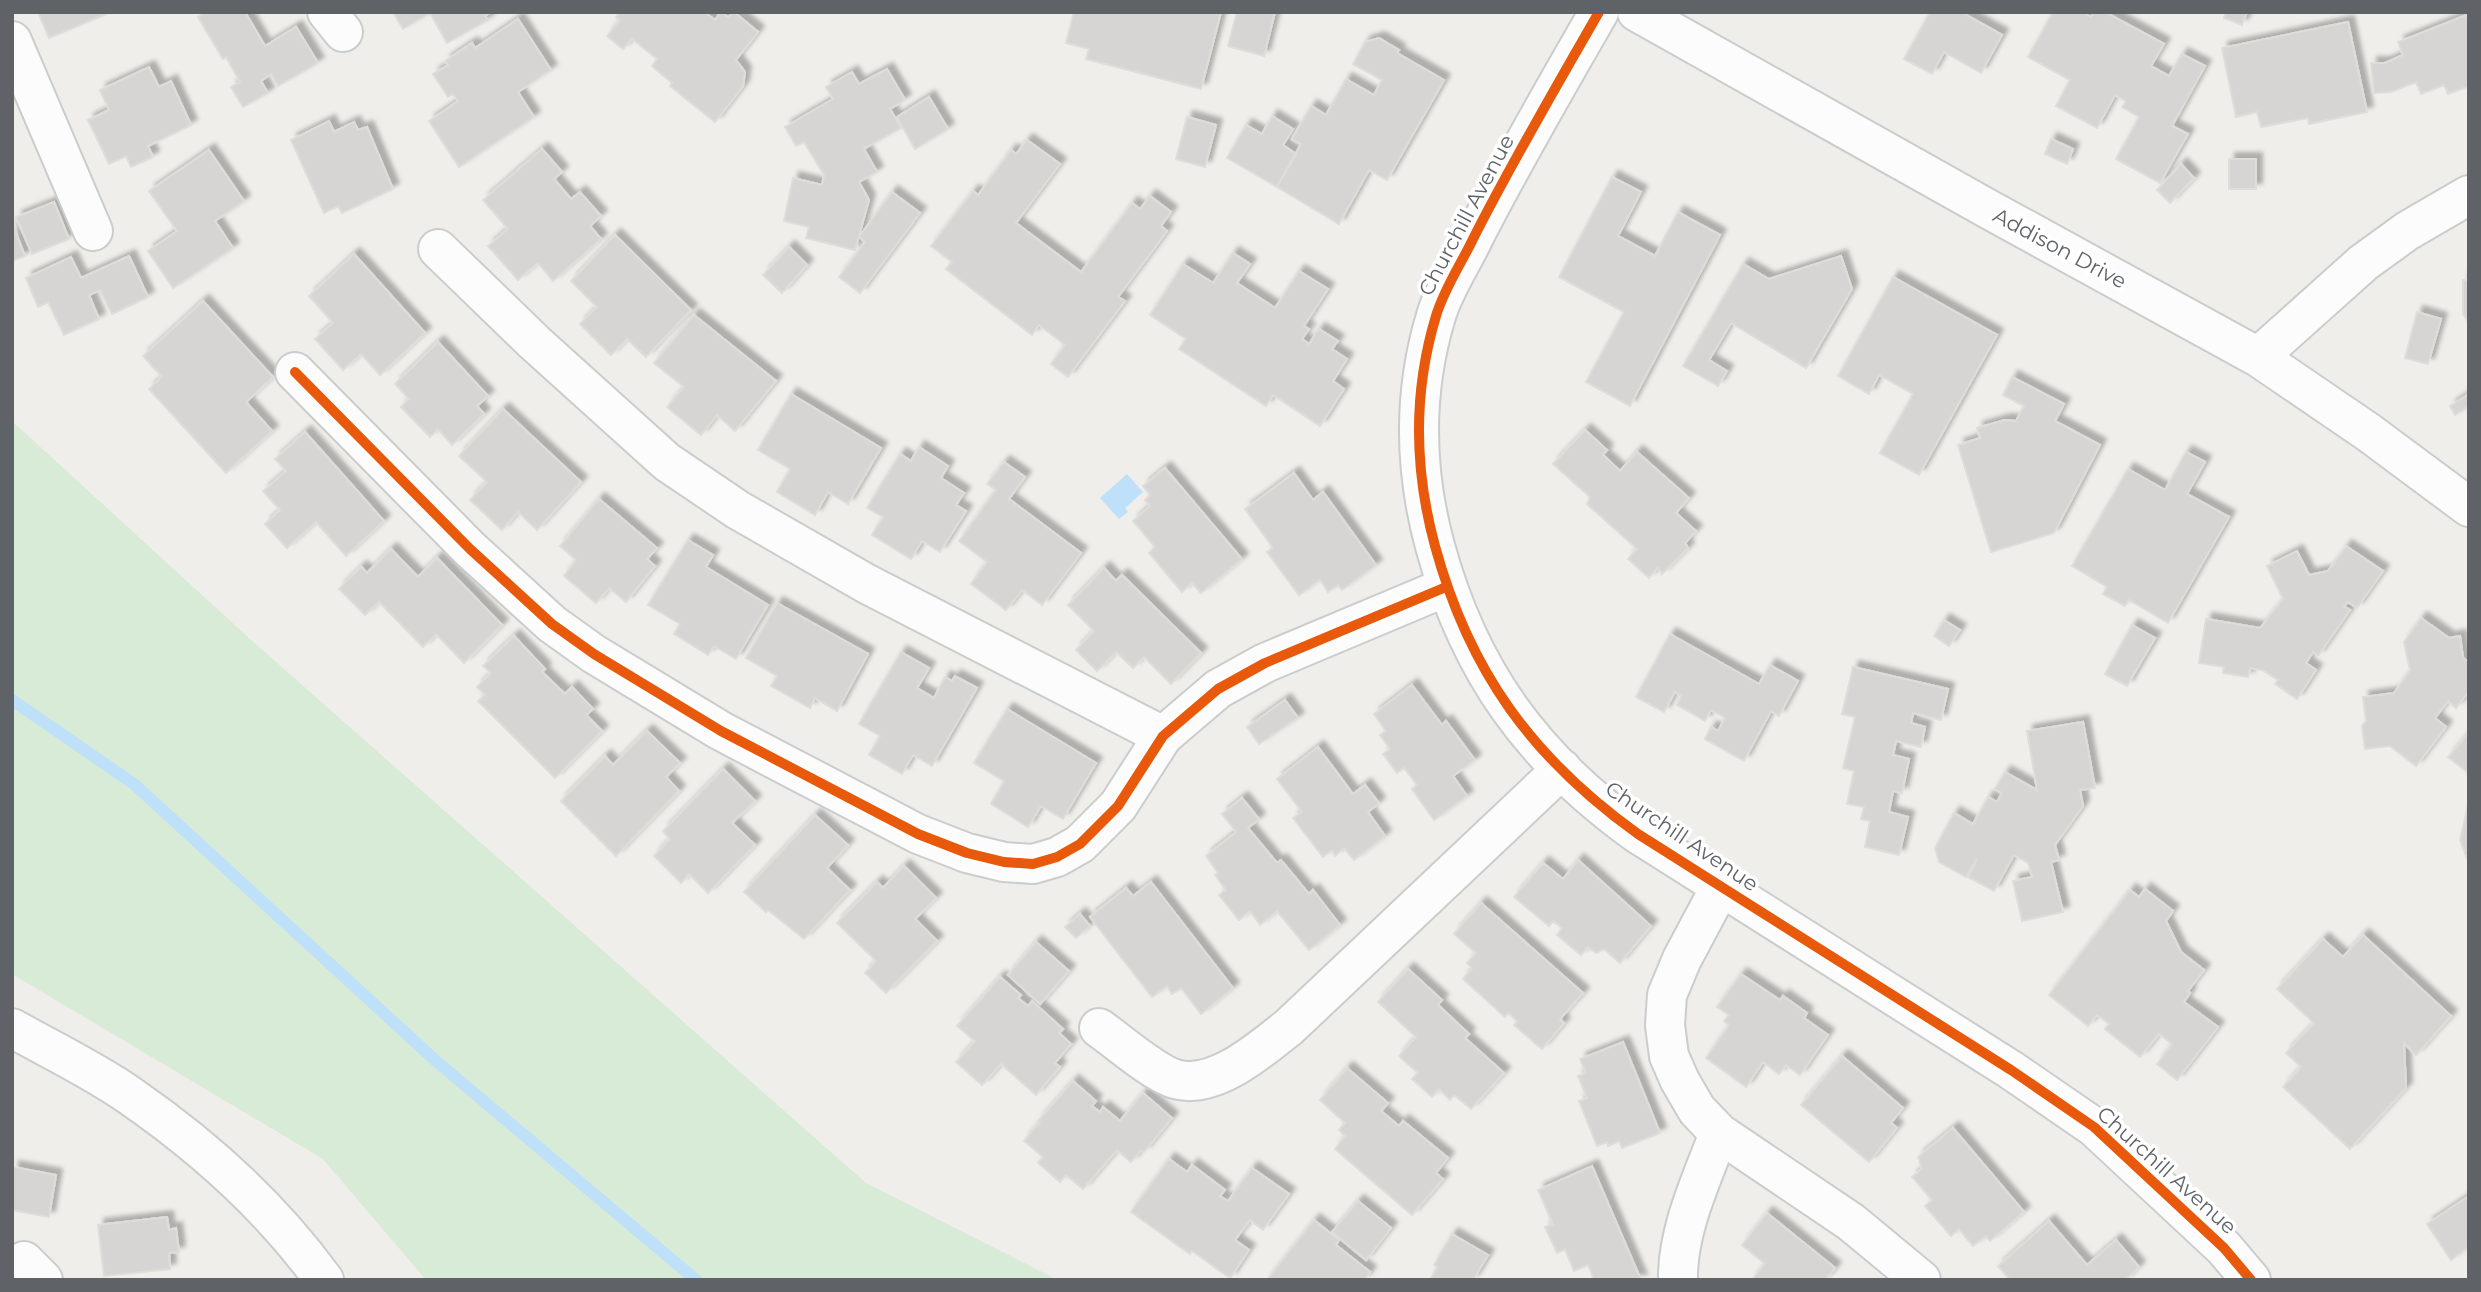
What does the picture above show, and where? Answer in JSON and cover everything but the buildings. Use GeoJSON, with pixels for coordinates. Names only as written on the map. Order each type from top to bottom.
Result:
{"type":"FeatureCollection","features":[{"type":"Feature","properties":{"kind":"street","name":"Churchill Avenue"},"geometry":{"type":"LineString","coordinates":[[1600,12],[1496,194],[1433,325],[1422,379],[1418,451],[1431,530],[1446,587],[1466,637],[1501,696],[1527,733],[1607,812],[1999,1063],[2094,1127],[2224,1248],[2251,1280]]}},
{"type":"Feature","properties":{"kind":"street","name":"Addison Drive"},"geometry":{"type":"LineString","coordinates":[[1637,12],[2259,357],[2469,506]]}},
{"type":"Feature","properties":{"kind":"street"},"geometry":{"type":"LineString","coordinates":[[12,41],[93,232]]}},
{"type":"Feature","properties":{"kind":"street"},"geometry":{"type":"LineString","coordinates":[[2259,357],[2363,263],[2407,231],[2469,195]]}},
{"type":"Feature","properties":{"kind":"street"},"geometry":{"type":"LineString","coordinates":[[438,249],[524,333],[667,463],[738,510],[902,603],[1163,736]]}},
{"type":"Feature","properties":{"kind":"street"},"geometry":{"type":"LineString","coordinates":[[295,373],[470,549],[552,624],[594,654],[721,732],[918,834],[967,853],[1004,862],[1033,864],[1057,857],[1080,844],[1118,806],[1163,736],[1218,689],[1265,663],[1446,587]]}},
{"type":"Feature","properties":{"kind":"street"},"geometry":{"type":"LineString","coordinates":[[1099,1028],[1175,1079],[1200,1080],[1221,1074],[1249,1058],[1289,1027],[1562,769]]}},
{"type":"Feature","properties":{"kind":"street"},"geometry":{"type":"LineString","coordinates":[[1721,886],[1667,995],[1665,1025],[1669,1056],[1680,1081],[1696,1110],[1719,1133],[1851,1222],[1921,1280]]}},
{"type":"Feature","properties":{"kind":"street"},"geometry":{"type":"LineString","coordinates":[[12,1028],[128,1094],[219,1163],[275,1220],[324,1280]]}},
{"type":"Feature","properties":{"kind":"street"},"geometry":{"type":"LineString","coordinates":[[1678,1280],[1684,1235],[1719,1133]]}},
{"type":"Feature","properties":{"kind":"green space"},"geometry":{"type":"Polygon","coordinates":[[[12,421],[250,639],[866,1183],[1058,1280],[426,1280],[323,1159],[12,974],[12,421]]]}},
{"type":"Feature","properties":{"kind":"water"},"geometry":{"type":"Polygon","coordinates":[[[1127,474],[1143,492],[1125,508],[1128,512],[1119,519],[1100,498],[1127,474]]]}},
{"type":"Feature","properties":{"kind":"waterway"},"geometry":{"type":"LineString","coordinates":[[12,700],[134,784],[436,1061],[696,1280]]}},
{"type":"Feature","properties":{"kind":"cycle path"},"geometry":{"type":"LineString","coordinates":[[1599,12],[1448,286],[1436,316],[1423,373],[1419,431],[1428,517],[1449,591],[1486,672],[1536,742],[1566,775],[1600,805],[1638,834],[2011,1070],[2094,1127],[2224,1248],[2251,1280]]}},
{"type":"Feature","properties":{"kind":"cycle path"},"geometry":{"type":"LineString","coordinates":[[295,372],[470,549],[552,624],[594,654],[721,731],[918,834],[967,853],[1004,862],[1033,864],[1057,857],[1080,844],[1118,806],[1163,736],[1218,689],[1265,663],[1446,587]]}}]}
